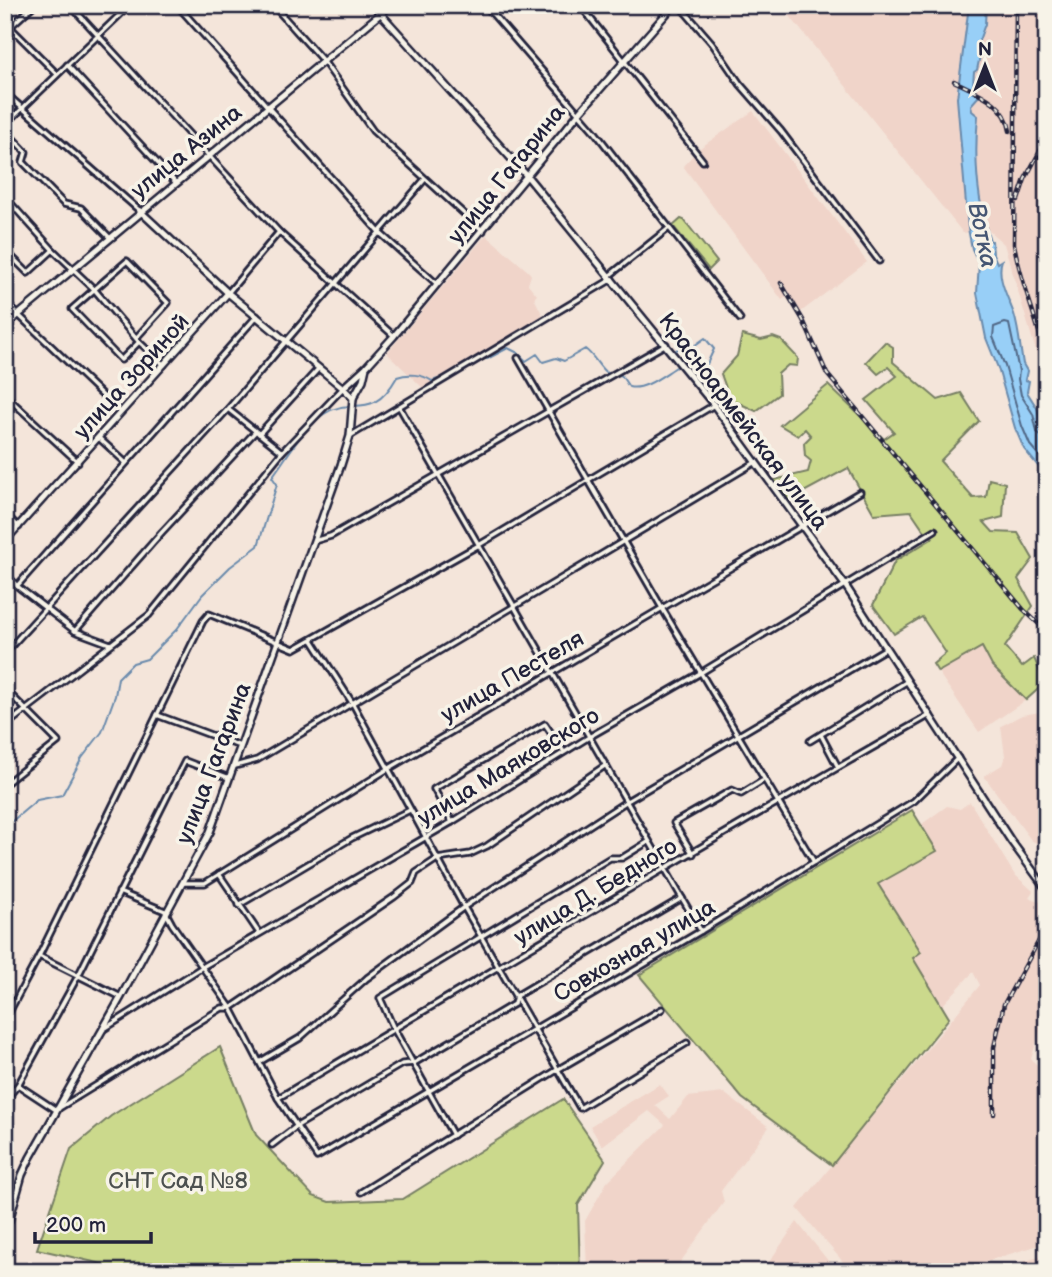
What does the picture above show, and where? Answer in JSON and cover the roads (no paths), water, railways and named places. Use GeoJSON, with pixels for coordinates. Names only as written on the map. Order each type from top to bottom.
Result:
{"type":"FeatureCollection","features":[{"type":"Feature","properties":{"kind":"main road","name":"Красноармейская улица"},"geometry":{"type":"LineString","coordinates":[[373,5],[527,176],[715,405],[845,585],[1011,841],[1047,890]]}},
{"type":"Feature","properties":{"kind":"main road","name":"улица Азина"},"geometry":{"type":"LineString","coordinates":[[5,326],[140,211],[391,5]]}},
{"type":"Feature","properties":{"kind":"main road","name":"улица Гагарина"},"geometry":{"type":"LineString","coordinates":[[5,1235],[22,1175],[209,832],[350,436],[353,398],[363,380],[366,367],[483,231],[579,113],[676,5]]}},
{"type":"Feature","properties":{"kind":"main road"},"geometry":{"type":"LineString","coordinates":[[140,211],[228,293],[353,398]]}},
{"type":"Feature","properties":{"kind":"main road","name":"улица Зориной"},"geometry":{"type":"LineString","coordinates":[[5,541],[228,293]]}},
{"type":"Feature","properties":{"kind":"main road"},"geometry":{"type":"LineString","coordinates":[[343,388],[366,367]]}},
{"type":"Feature","properties":{"kind":"street"},"geometry":{"type":"LineString","coordinates":[[10,27],[34,5]]}},
{"type":"Feature","properties":{"kind":"street"},"geometry":{"type":"LineString","coordinates":[[69,5],[279,232],[394,336]]}},
{"type":"Feature","properties":{"kind":"street"},"geometry":{"type":"LineString","coordinates":[[177,5],[380,233],[437,284]]}},
{"type":"Feature","properties":{"kind":"street"},"geometry":{"type":"LineString","coordinates":[[273,5],[324,62],[373,131],[483,231]]}},
{"type":"Feature","properties":{"kind":"street"},"geometry":{"type":"LineString","coordinates":[[485,5],[579,113],[740,319]]}},
{"type":"Feature","properties":{"kind":"street"},"geometry":{"type":"LineString","coordinates":[[580,5],[703,161]]}},
{"type":"Feature","properties":{"kind":"street"},"geometry":{"type":"LineString","coordinates":[[676,5],[712,43],[879,261]]}},
{"type":"Feature","properties":{"kind":"street"},"geometry":{"type":"LineString","coordinates":[[110,237],[81,208],[64,204],[23,162],[26,152],[5,127],[126,6]]}},
{"type":"Feature","properties":{"kind":"street"},"geometry":{"type":"LineString","coordinates":[[5,22],[57,74]]}},
{"type":"Feature","properties":{"kind":"street"},"geometry":{"type":"LineString","coordinates":[[67,65],[176,183]]}},
{"type":"Feature","properties":{"kind":"street"},"geometry":{"type":"LineString","coordinates":[[5,93],[140,211]]}},
{"type":"Feature","properties":{"kind":"street"},"geometry":{"type":"LineString","coordinates":[[5,653],[228,409],[425,179]]}},
{"type":"Feature","properties":{"kind":"street"},"geometry":{"type":"LineString","coordinates":[[5,197],[164,365]]}},
{"type":"Feature","properties":{"kind":"street"},"geometry":{"type":"LineString","coordinates":[[350,436],[400,408],[611,277],[669,228]]}},
{"type":"Feature","properties":{"kind":"street","name":"улица Зориной"},"geometry":{"type":"LineString","coordinates":[[228,293],[279,232]]}},
{"type":"Feature","properties":{"kind":"street"},"geometry":{"type":"LineString","coordinates":[[5,250],[28,273],[54,250]]}},
{"type":"Feature","properties":{"kind":"street"},"geometry":{"type":"LineString","coordinates":[[127,261],[168,303],[121,360],[72,309],[94,289],[127,261]]}},
{"type":"Feature","properties":{"kind":"street"},"geometry":{"type":"LineString","coordinates":[[5,302],[121,414]]}},
{"type":"Feature","properties":{"kind":"street"},"geometry":{"type":"LineString","coordinates":[[17,586],[257,316]]}},
{"type":"Feature","properties":{"kind":"street"},"geometry":{"type":"LineString","coordinates":[[314,541],[331,536],[666,344]]}},
{"type":"Feature","properties":{"kind":"street"},"geometry":{"type":"LineString","coordinates":[[518,358],[763,780],[814,862]]}},
{"type":"Feature","properties":{"kind":"street"},"geometry":{"type":"LineString","coordinates":[[75,631],[162,532],[319,368]]}},
{"type":"Feature","properties":{"kind":"street"},"geometry":{"type":"LineString","coordinates":[[5,726],[149,615],[282,452],[343,388]]}},
{"type":"Feature","properties":{"kind":"street"},"geometry":{"type":"LineString","coordinates":[[5,395],[78,462]]}},
{"type":"Feature","properties":{"kind":"street"},"geometry":{"type":"LineString","coordinates":[[5,1020],[39,956],[202,621],[209,614],[294,649],[479,545],[715,405]]}},
{"type":"Feature","properties":{"kind":"street"},"geometry":{"type":"LineString","coordinates":[[400,408],[701,931]]}},
{"type":"Feature","properties":{"kind":"street"},"geometry":{"type":"LineString","coordinates":[[228,409],[282,452]]}},
{"type":"Feature","properties":{"kind":"street"},"geometry":{"type":"LineString","coordinates":[[99,438],[126,463]]}},
{"type":"Feature","properties":{"kind":"street"},"geometry":{"type":"LineString","coordinates":[[233,767],[257,760],[756,462]]}},
{"type":"Feature","properties":{"kind":"street","name":"улица Пестеля"},"geometry":{"type":"LineString","coordinates":[[181,883],[205,883],[387,769],[860,492]]}},
{"type":"Feature","properties":{"kind":"street"},"geometry":{"type":"LineString","coordinates":[[5,514],[19,527]]}},
{"type":"Feature","properties":{"kind":"street","name":"улица Маяковского"},"geometry":{"type":"LineString","coordinates":[[99,1032],[204,966],[452,822],[935,530]]}},
{"type":"Feature","properties":{"kind":"street"},"geometry":{"type":"LineString","coordinates":[[5,573],[17,586],[75,631],[110,644]]}},
{"type":"Feature","properties":{"kind":"street"},"geometry":{"type":"LineString","coordinates":[[312,640],[353,704],[464,907],[580,1108],[687,1043]]}},
{"type":"Feature","properties":{"kind":"street"},"geometry":{"type":"LineString","coordinates":[[261,1061],[300,1038],[367,978],[464,907],[626,801],[886,648]]}},
{"type":"Feature","properties":{"kind":"street"},"geometry":{"type":"LineString","coordinates":[[810,741],[908,681]]}},
{"type":"Feature","properties":{"kind":"street"},"geometry":{"type":"LineString","coordinates":[[5,689],[58,742],[5,784]]}},
{"type":"Feature","properties":{"kind":"street"},"geometry":{"type":"LineString","coordinates":[[157,715],[241,746]]}},
{"type":"Feature","properties":{"kind":"street","name":"улица Д. Бедного"},"geometry":{"type":"LineString","coordinates":[[278,1098],[777,802],[930,715]]}},
{"type":"Feature","properties":{"kind":"street"},"geometry":{"type":"LineString","coordinates":[[452,822],[434,789],[545,724],[564,752]]}},
{"type":"Feature","properties":{"kind":"street"},"geometry":{"type":"LineString","coordinates":[[821,735],[838,767]]}},
{"type":"Feature","properties":{"kind":"street","name":"Совхозная улица"},"geometry":{"type":"LineString","coordinates":[[297,1126],[317,1157],[701,931],[914,801],[958,758]]}},
{"type":"Feature","properties":{"kind":"street"},"geometry":{"type":"LineString","coordinates":[[5,1094],[18,1085],[78,976],[185,761],[229,778]]}},
{"type":"Feature","properties":{"kind":"street"},"geometry":{"type":"LineString","coordinates":[[18,1085],[56,1110],[222,1008],[231,1007],[394,897],[412,883],[416,873],[438,859],[470,854],[487,846],[606,765]]}},
{"type":"Feature","properties":{"kind":"street"},"geometry":{"type":"LineString","coordinates":[[693,854],[674,823],[732,790],[741,794],[763,780]]}},
{"type":"Feature","properties":{"kind":"street"},"geometry":{"type":"LineString","coordinates":[[239,905],[352,838],[410,810]]}},
{"type":"Feature","properties":{"kind":"street"},"geometry":{"type":"LineString","coordinates":[[453,1135],[394,1029],[380,998],[610,858],[622,858],[648,842]]}},
{"type":"Feature","properties":{"kind":"street"},"geometry":{"type":"LineString","coordinates":[[219,874],[259,933]]}},
{"type":"Feature","properties":{"kind":"street"},"geometry":{"type":"LineString","coordinates":[[119,892],[166,911],[172,924],[231,1007],[278,1098],[297,1126]]}},
{"type":"Feature","properties":{"kind":"street"},"geometry":{"type":"LineString","coordinates":[[272,1145],[297,1126],[402,1064],[414,1063],[514,1004],[516,996],[682,898]]}},
{"type":"Feature","properties":{"kind":"street"},"geometry":{"type":"LineString","coordinates":[[39,956],[121,997]]}},
{"type":"Feature","properties":{"kind":"street"},"geometry":{"type":"LineString","coordinates":[[361,1192],[662,1009]]}},
{"type":"Feature","properties":{"kind":"water","name":"Вотка"},"geometry":{"type":"Polygon","coordinates":[[[969,5],[986,5],[985,24],[977,46],[981,51],[973,79],[979,96],[971,105],[972,111],[978,116],[976,148],[979,195],[993,254],[997,263],[1002,260],[1000,273],[1017,326],[1023,364],[1027,371],[1025,380],[1029,381],[1027,392],[1047,432],[1047,477],[1024,449],[1015,428],[998,368],[986,338],[977,293],[979,263],[972,249],[968,228],[957,98],[969,5]]]}},
{"type":"Feature","properties":{"kind":"waterway"},"geometry":{"type":"LineString","coordinates":[[676,354],[676,350],[685,345],[691,348],[705,338],[714,349],[706,366],[711,381]]}},
{"type":"Feature","properties":{"kind":"waterway"},"geometry":{"type":"LineString","coordinates":[[480,359],[487,359],[508,348],[526,361],[537,354],[543,362],[556,358],[564,361],[585,349],[605,372],[621,375],[629,387],[635,388],[654,381],[678,366],[677,363]]}},
{"type":"Feature","properties":{"kind":"waterway"},"geometry":{"type":"LineString","coordinates":[[5,827],[37,800],[62,795],[82,758],[102,732],[115,696],[118,678],[133,663],[147,659],[177,629],[202,595],[230,567],[258,546],[277,484],[272,477],[309,427],[334,409],[362,406],[379,400],[397,377],[415,375],[432,381],[444,377]]}},
{"type":"Feature","properties":{"kind":"railway"},"geometry":{"type":"LineString","coordinates":[[1016,5],[1014,244],[1047,363]]}},
{"type":"Feature","properties":{"kind":"railway"},"geometry":{"type":"LineString","coordinates":[[954,81],[981,94],[997,106],[1010,131]]}},
{"type":"Feature","properties":{"kind":"railway"},"geometry":{"type":"LineString","coordinates":[[1018,200],[1025,179],[1047,138]]}},
{"type":"Feature","properties":{"kind":"railway"},"geometry":{"type":"LineString","coordinates":[[781,283],[803,320],[827,374],[1023,609],[1047,632]]}},
{"type":"Feature","properties":{"kind":"railway"},"geometry":{"type":"LineString","coordinates":[[1042,325],[1042,307],[1047,288]]}},
{"type":"Feature","properties":{"kind":"railway"},"geometry":{"type":"LineString","coordinates":[[994,1114],[994,1047],[1004,1004],[1047,926]]}},
{"type":"Feature","properties":{"kind":"park label","name":"СНТ Сад №8"},"geometry":{"type":"Point","coordinates":[178,1180]}}]}
